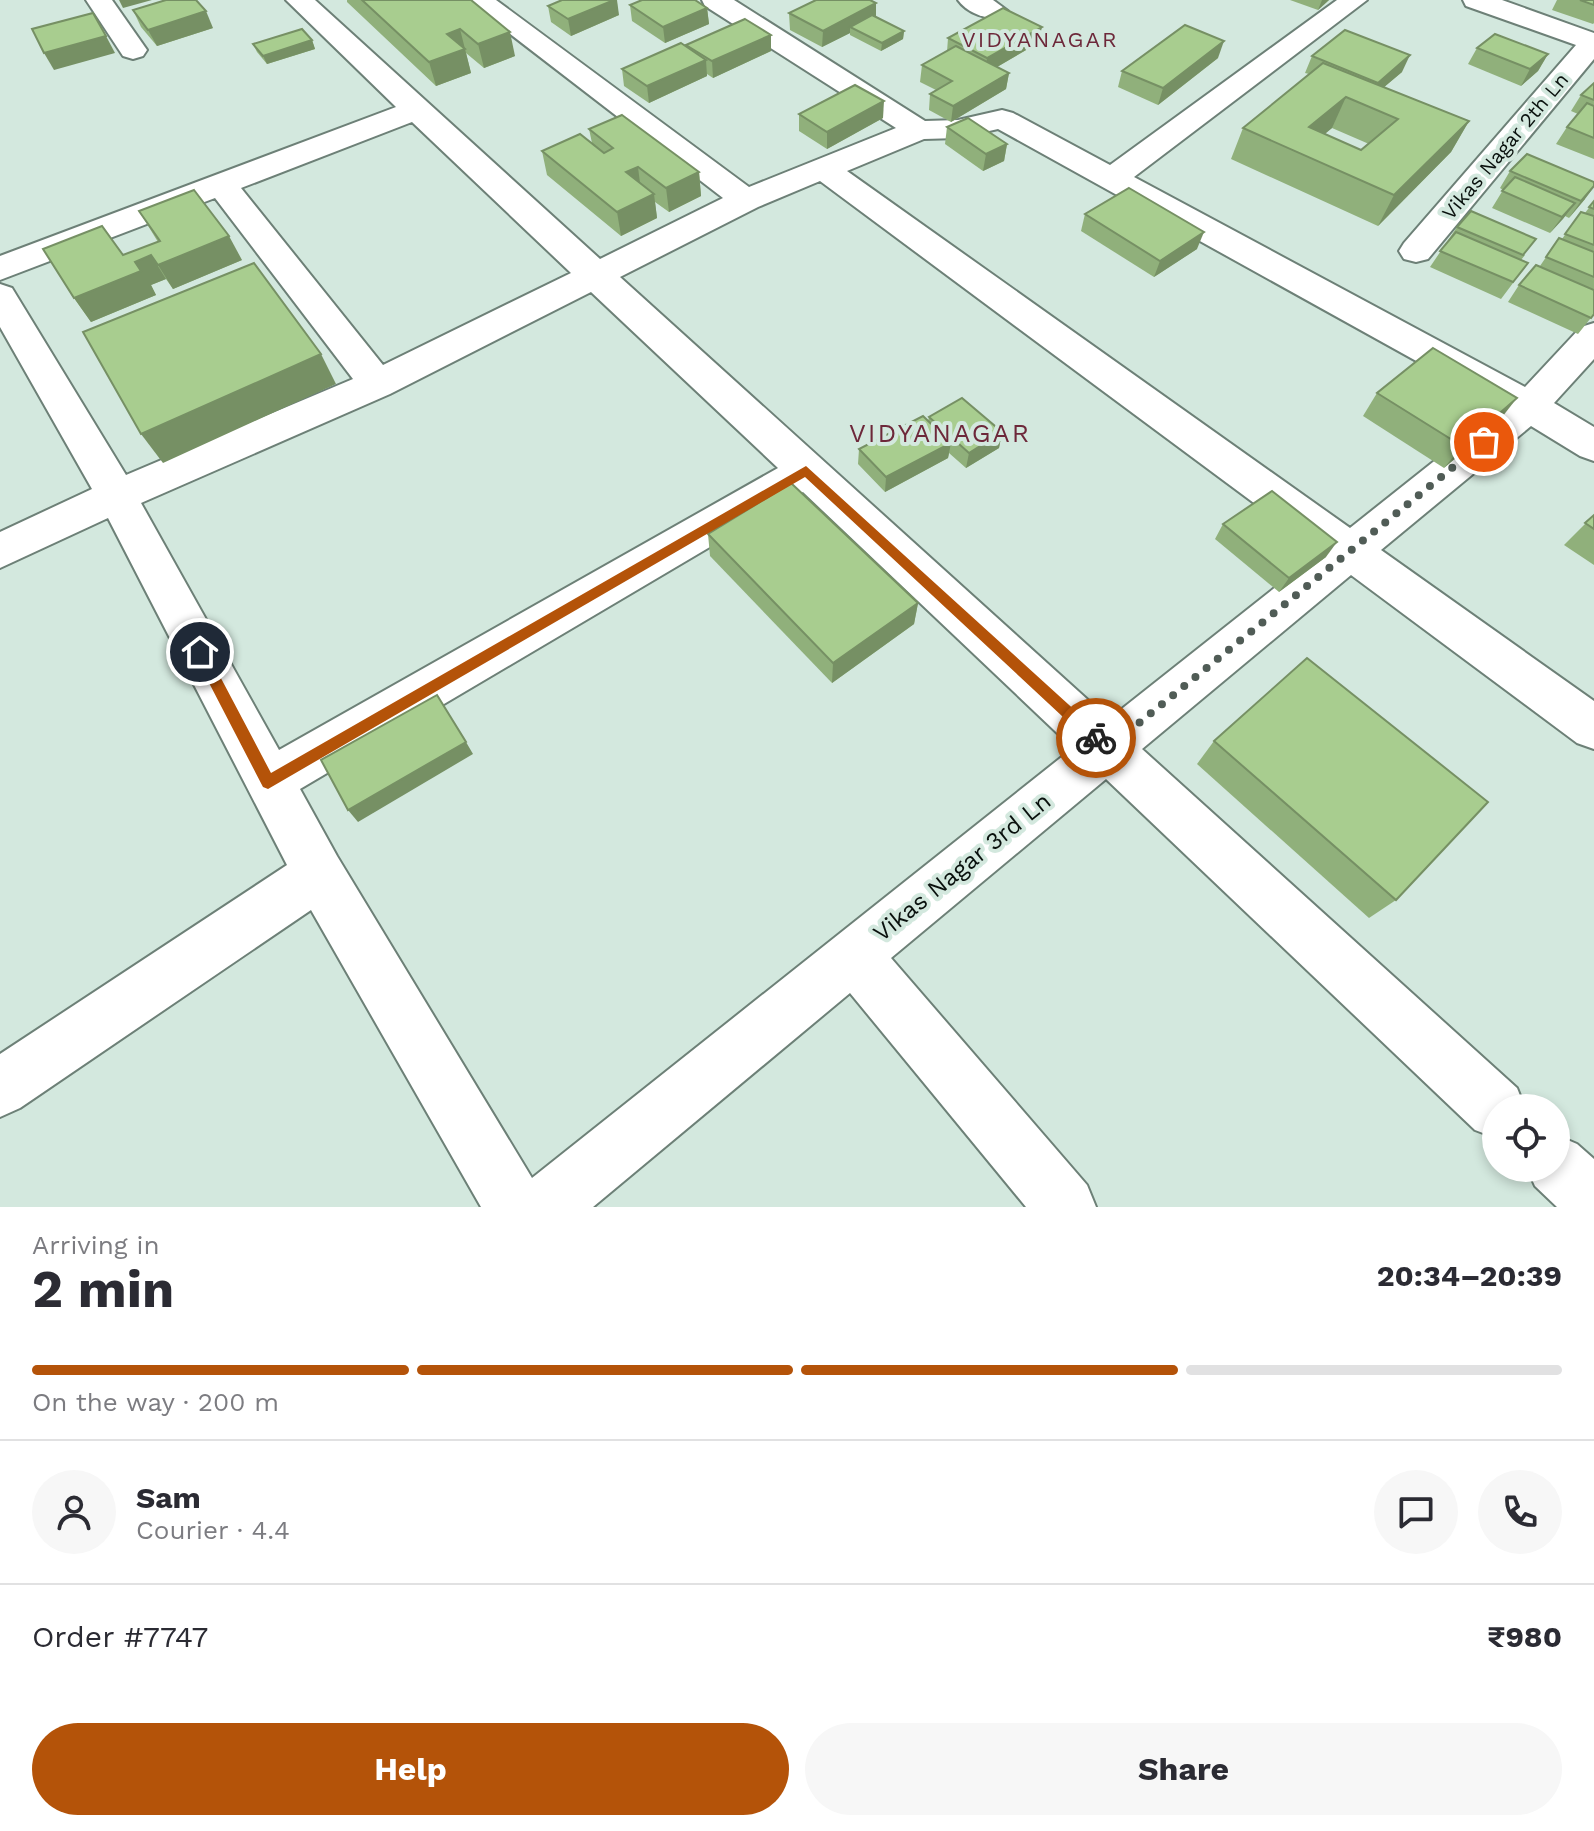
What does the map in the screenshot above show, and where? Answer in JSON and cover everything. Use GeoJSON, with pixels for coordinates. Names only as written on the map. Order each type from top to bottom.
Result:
{"type":"FeatureCollection","features":[{"type":"Feature","properties":{"kind":"street"},"geometry":{"type":"LineString","coordinates":[[99,0],[133,50]]}},
{"type":"Feature","properties":{"kind":"street"},"geometry":{"type":"LineString","coordinates":[[299,0],[1482,1096]]}},
{"type":"Feature","properties":{"kind":"street"},"geometry":{"type":"LineString","coordinates":[[479,0],[746,200]]}},
{"type":"Feature","properties":{"kind":"street"},"geometry":{"type":"LineString","coordinates":[[715,0],[919,130]]}},
{"type":"Feature","properties":{"kind":"street"},"geometry":{"type":"LineString","coordinates":[[1111,179],[1354,0]]}},
{"type":"Feature","properties":{"kind":"street"},"geometry":{"type":"LineString","coordinates":[[1476,0],[1594,42]]}},
{"type":"Feature","properties":{"kind":"street","name":"Vikas Nagar 2th Ln"},"geometry":{"type":"LineString","coordinates":[[1416,251],[1594,42]]}},
{"type":"Feature","properties":{"kind":"street"},"geometry":{"type":"LineString","coordinates":[[0,269],[415,110]]}},
{"type":"Feature","properties":{"kind":"street"},"geometry":{"type":"LineString","coordinates":[[0,551],[117,496],[377,384],[746,200],[919,130],[958,129],[1002,119],[1529,406],[1594,446]]}},
{"type":"Feature","properties":{"kind":"street"},"geometry":{"type":"LineString","coordinates":[[824,169],[1594,728]]}},
{"type":"Feature","properties":{"kind":"street"},"geometry":{"type":"LineString","coordinates":[[221,184],[377,384]]}},
{"type":"Feature","properties":{"kind":"street"},"geometry":{"type":"LineString","coordinates":[[0,296],[117,496],[319,874],[515,1207]]}},
{"type":"Feature","properties":{"kind":"street","name":"Vikas Nagar 3rd Ln"},"geometry":{"type":"LineString","coordinates":[[545,1207],[1529,406],[1594,336]]}},
{"type":"Feature","properties":{"kind":"street"},"geometry":{"type":"LineString","coordinates":[[268,782],[806,471]]}},
{"type":"Feature","properties":{"kind":"street"},"geometry":{"type":"LineString","coordinates":[[0,1088],[319,874]]}},
{"type":"Feature","properties":{"kind":"street"},"geometry":{"type":"LineString","coordinates":[[853,955],[1065,1207]]}},
{"type":"Feature","properties":{"kind":"street"},"geometry":{"type":"LineString","coordinates":[[1570,1178],[1594,1200]]}},
{"type":"Feature","properties":{"kind":"building"},"geometry":{"type":"Polygon","coordinates":[[[166,0],[196,0],[206,11],[148,30],[133,10],[166,0]]]}},
{"type":"Feature","properties":{"kind":"building"},"geometry":{"type":"Polygon","coordinates":[[[362,0],[471,0],[510,32],[478,44],[460,29],[447,34],[465,49],[429,62],[362,0]]]}},
{"type":"Feature","properties":{"kind":"building"},"geometry":{"type":"Polygon","coordinates":[[[562,0],[614,0],[568,19],[548,6],[562,0]]]}},
{"type":"Feature","properties":{"kind":"building"},"geometry":{"type":"Polygon","coordinates":[[[642,0],[695,0],[707,8],[663,27],[630,5],[642,0]]]}},
{"type":"Feature","properties":{"kind":"building"},"geometry":{"type":"Polygon","coordinates":[[[816,0],[870,0],[876,3],[823,31],[789,13],[816,0]]]}},
{"type":"Feature","properties":{"kind":"building"},"geometry":{"type":"Polygon","coordinates":[[[1003,8],[1042,27],[987,58],[948,38],[1003,8]]]}},
{"type":"Feature","properties":{"kind":"building"},"geometry":{"type":"Polygon","coordinates":[[[93,13],[106,36],[44,53],[32,29],[93,13]]]}},
{"type":"Feature","properties":{"kind":"building"},"geometry":{"type":"Polygon","coordinates":[[[872,15],[904,31],[882,43],[850,27],[872,15]]]}},
{"type":"Feature","properties":{"kind":"building"},"geometry":{"type":"Polygon","coordinates":[[[745,19],[771,35],[712,61],[686,45],[745,19]]]}},
{"type":"Feature","properties":{"kind":"building"},"geometry":{"type":"Polygon","coordinates":[[[1185,25],[1224,41],[1163,88],[1122,71],[1185,25]]]}},
{"type":"Feature","properties":{"kind":"building"},"geometry":{"type":"Polygon","coordinates":[[[302,29],[312,40],[263,56],[253,44],[302,29]]]}},
{"type":"Feature","properties":{"kind":"building"},"geometry":{"type":"Polygon","coordinates":[[[1345,30],[1410,55],[1378,83],[1312,56],[1345,30]]]}},
{"type":"Feature","properties":{"kind":"building"},"geometry":{"type":"Polygon","coordinates":[[[1495,34],[1548,54],[1530,69],[1477,48],[1495,34]]]}},
{"type":"Feature","properties":{"kind":"building"},"geometry":{"type":"Polygon","coordinates":[[[681,43],[706,60],[647,86],[622,69],[681,43]]]}},
{"type":"Feature","properties":{"kind":"building"},"geometry":{"type":"Polygon","coordinates":[[[956,46],[1009,73],[953,106],[930,94],[952,81],[922,65],[956,46]]]}},
{"type":"Feature","properties":{"kind":"building"},"geometry":{"type":"Polygon","coordinates":[[[1323,63],[1469,121],[1394,195],[1243,128],[1323,63]],[[1346,97],[1309,127],[1361,150],[1398,119],[1346,97]]]}},
{"type":"Feature","properties":{"kind":"building"},"geometry":{"type":"Polygon","coordinates":[[[1594,83],[1594,100],[1581,95],[1594,83]]]}},
{"type":"Feature","properties":{"kind":"building"},"geometry":{"type":"Polygon","coordinates":[[[855,85],[884,101],[827,132],[799,114],[855,85]]]}},
{"type":"Feature","properties":{"kind":"building"},"geometry":{"type":"Polygon","coordinates":[[[1587,103],[1594,106],[1594,138],[1567,127],[1587,103]]]}},
{"type":"Feature","properties":{"kind":"building"},"geometry":{"type":"Polygon","coordinates":[[[622,115],[699,172],[666,188],[638,167],[626,172],[654,194],[617,212],[542,151],[580,134],[604,153],[613,148],[589,129],[622,115]]]}},
{"type":"Feature","properties":{"kind":"building"},"geometry":{"type":"Polygon","coordinates":[[[968,118],[1007,144],[986,154],[947,127],[968,118]]]}},
{"type":"Feature","properties":{"kind":"building"},"geometry":{"type":"Polygon","coordinates":[[[1527,154],[1594,182],[1594,186],[1581,201],[1510,171],[1527,154]]]}},
{"type":"Feature","properties":{"kind":"building"},"geometry":{"type":"Polygon","coordinates":[[[1515,177],[1575,203],[1562,217],[1502,191],[1515,177]]]}},
{"type":"Feature","properties":{"kind":"building"},"geometry":{"type":"Polygon","coordinates":[[[1129,188],[1204,232],[1160,261],[1085,214],[1129,188]]]}},
{"type":"Feature","properties":{"kind":"building"},"geometry":{"type":"Polygon","coordinates":[[[194,190],[229,236],[158,265],[151,255],[135,262],[141,271],[74,298],[43,249],[102,226],[123,255],[160,241],[139,211],[194,190]]]}},
{"type":"Feature","properties":{"kind":"building"},"geometry":{"type":"Polygon","coordinates":[[[1471,211],[1536,239],[1523,255],[1457,227],[1471,211]]]}},
{"type":"Feature","properties":{"kind":"building"},"geometry":{"type":"Polygon","coordinates":[[[1581,212],[1594,216],[1594,245],[1565,234],[1581,212]]]}},
{"type":"Feature","properties":{"kind":"building"},"geometry":{"type":"Polygon","coordinates":[[[1456,232],[1528,263],[1513,282],[1440,251],[1456,232]]]}},
{"type":"Feature","properties":{"kind":"building"},"geometry":{"type":"Polygon","coordinates":[[[1559,238],[1594,252],[1594,277],[1546,257],[1559,238]]]}},
{"type":"Feature","properties":{"kind":"building"},"geometry":{"type":"Polygon","coordinates":[[[254,263],[321,354],[141,434],[83,332],[254,263]]]}},
{"type":"Feature","properties":{"kind":"building"},"geometry":{"type":"Polygon","coordinates":[[[1536,265],[1594,290],[1594,314],[1591,318],[1519,285],[1536,265]]]}},
{"type":"Feature","properties":{"kind":"building"},"geometry":{"type":"Polygon","coordinates":[[[1433,348],[1517,398],[1462,446],[1377,393],[1433,348]]]}},
{"type":"Feature","properties":{"kind":"building"},"geometry":{"type":"Polygon","coordinates":[[[962,398],[1002,432],[969,453],[929,417],[962,398]]]}},
{"type":"Feature","properties":{"kind":"building"},"geometry":{"type":"Polygon","coordinates":[[[923,416],[951,443],[886,477],[859,449],[923,416]]]}},
{"type":"Feature","properties":{"kind":"building"},"geometry":{"type":"Polygon","coordinates":[[[791,483],[918,603],[833,663],[708,534],[791,483]]]}},
{"type":"Feature","properties":{"kind":"building"},"geometry":{"type":"Polygon","coordinates":[[[1272,491],[1337,542],[1289,578],[1223,524],[1272,491]]]}},
{"type":"Feature","properties":{"kind":"building"},"geometry":{"type":"Polygon","coordinates":[[[1594,515],[1594,529],[1585,523],[1594,515]]]}},
{"type":"Feature","properties":{"kind":"building"},"geometry":{"type":"Polygon","coordinates":[[[1307,658],[1488,802],[1396,900],[1214,741],[1307,658]]]}},
{"type":"Feature","properties":{"kind":"building"},"geometry":{"type":"Polygon","coordinates":[[[437,695],[466,742],[348,810],[321,760],[437,695]]]}},
{"type":"Feature","properties":{"kind":"way so far"},"geometry":{"type":"LineString","coordinates":[[1096,738],[1107,749],[1484,442]]}},
{"type":"Feature","properties":{"kind":"district","name":"VIDYANAGAR"},"geometry":{"type":"Point","coordinates":[1040,39]}},
{"type":"Feature","properties":{"kind":"district","name":"VIDYANAGAR"},"geometry":{"type":"Point","coordinates":[940,433]}},
{"type":"Feature","properties":{"kind":"route"},"geometry":{"type":"LineString","coordinates":[[200,652],[268,782],[806,471],[1096,738]]}}]}
